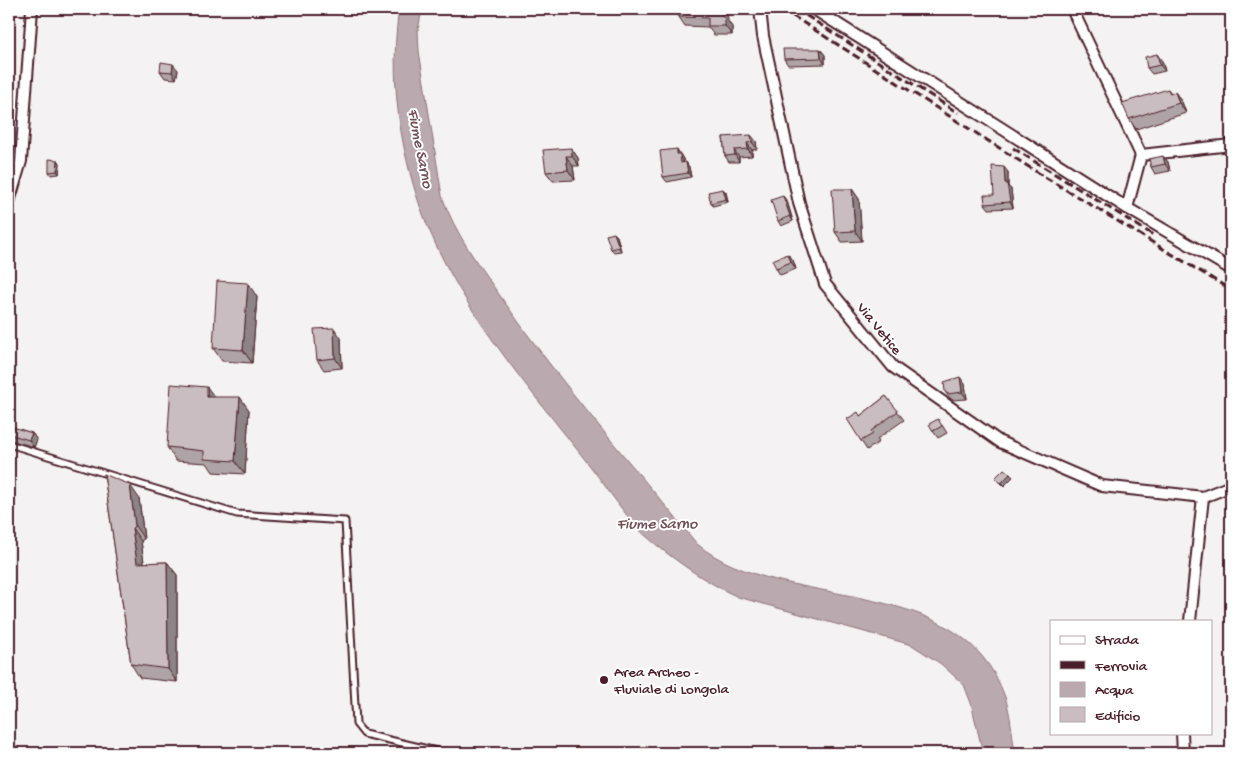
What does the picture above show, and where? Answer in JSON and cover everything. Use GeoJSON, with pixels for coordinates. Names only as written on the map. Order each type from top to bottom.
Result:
{"type":"FeatureCollection","features":[{"type":"Feature","properties":{"kind":"street"},"geometry":{"type":"LineString","coordinates":[[9,202],[21,161],[32,9]]}},
{"type":"Feature","properties":{"kind":"street","name":"Via Vetice"},"geometry":{"type":"LineString","coordinates":[[760,9],[763,36],[799,203],[826,284],[892,367],[1000,442],[1102,486],[1202,496],[1231,486]]}},
{"type":"Feature","properties":{"kind":"street"},"geometry":{"type":"LineString","coordinates":[[814,9],[1126,208],[1231,269]]}},
{"type":"Feature","properties":{"kind":"street"},"geometry":{"type":"LineString","coordinates":[[1072,9],[1141,155],[1126,208]]}},
{"type":"Feature","properties":{"kind":"street"},"geometry":{"type":"LineString","coordinates":[[1141,155],[1231,145]]}},
{"type":"Feature","properties":{"kind":"street"},"geometry":{"type":"LineString","coordinates":[[1190,620],[1202,496]]}},
{"type":"Feature","properties":{"kind":"street"},"geometry":{"type":"LineString","coordinates":[[1182,734],[1183,753]]}},
{"type":"Feature","properties":{"kind":"lane"},"geometry":{"type":"LineString","coordinates":[[9,444],[237,514],[345,521],[356,724],[364,734],[445,753]]}},
{"type":"Feature","properties":{"kind":"water","name":"Fiume Sarno"},"geometry":{"type":"Polygon","coordinates":[[[399,9],[422,9],[418,30],[419,51],[442,196],[454,224],[477,263],[526,332],[622,454],[697,544],[733,566],[776,580],[867,599],[911,611],[950,629],[982,657],[1005,697],[1015,753],[983,753],[971,703],[964,685],[941,664],[912,645],[738,597],[714,585],[679,562],[647,537],[633,522],[495,344],[453,278],[436,244],[413,185],[402,136],[398,110],[395,60],[399,9]]]}},
{"type":"Feature","properties":{"kind":"building"},"geometry":{"type":"Polygon","coordinates":[[[679,9],[721,9],[722,17],[725,17],[725,26],[708,26],[708,18],[679,17],[679,9]]]}},
{"type":"Feature","properties":{"kind":"building"},"geometry":{"type":"Polygon","coordinates":[[[783,49],[820,49],[821,58],[784,59],[783,49]]]}},
{"type":"Feature","properties":{"kind":"building"},"geometry":{"type":"Polygon","coordinates":[[[1157,54],[1160,65],[1147,68],[1145,57],[1157,54]]]}},
{"type":"Feature","properties":{"kind":"building"},"geometry":{"type":"Polygon","coordinates":[[[161,62],[173,64],[172,72],[160,71],[161,62]]]}},
{"type":"Feature","properties":{"kind":"building"},"geometry":{"type":"Polygon","coordinates":[[[1168,89],[1170,94],[1175,92],[1179,103],[1129,119],[1122,103],[1168,89]]]}},
{"type":"Feature","properties":{"kind":"building"},"geometry":{"type":"Polygon","coordinates":[[[751,135],[752,142],[747,143],[748,149],[734,150],[735,155],[725,156],[723,137],[751,135]]]}},
{"type":"Feature","properties":{"kind":"building"},"geometry":{"type":"Polygon","coordinates":[[[571,148],[572,156],[566,156],[568,170],[546,172],[543,150],[571,148]]]}},
{"type":"Feature","properties":{"kind":"building"},"geometry":{"type":"Polygon","coordinates":[[[677,149],[677,154],[680,154],[681,163],[686,162],[688,173],[663,177],[660,151],[677,149]]]}},
{"type":"Feature","properties":{"kind":"building"},"geometry":{"type":"Polygon","coordinates":[[[1163,156],[1165,164],[1151,167],[1149,159],[1163,156]]]}},
{"type":"Feature","properties":{"kind":"building"},"geometry":{"type":"Polygon","coordinates":[[[49,159],[58,160],[57,171],[49,172],[49,159]]]}},
{"type":"Feature","properties":{"kind":"building"},"geometry":{"type":"Polygon","coordinates":[[[992,166],[1004,167],[1005,183],[1007,183],[1010,202],[985,204],[984,195],[994,195],[992,166]]]}},
{"type":"Feature","properties":{"kind":"building"},"geometry":{"type":"Polygon","coordinates":[[[723,189],[726,199],[711,203],[708,192],[723,189]]]}},
{"type":"Feature","properties":{"kind":"building"},"geometry":{"type":"Polygon","coordinates":[[[832,189],[852,189],[855,231],[835,232],[832,189]]]}},
{"type":"Feature","properties":{"kind":"building"},"geometry":{"type":"Polygon","coordinates":[[[783,196],[790,216],[778,221],[771,200],[783,196]]]}},
{"type":"Feature","properties":{"kind":"building"},"geometry":{"type":"Polygon","coordinates":[[[614,233],[619,247],[611,249],[606,235],[614,233]]]}},
{"type":"Feature","properties":{"kind":"building"},"geometry":{"type":"Polygon","coordinates":[[[788,254],[791,262],[776,268],[772,260],[788,254]]]}},
{"type":"Feature","properties":{"kind":"building"},"geometry":{"type":"Polygon","coordinates":[[[217,281],[248,283],[243,350],[213,348],[217,281]]]}},
{"type":"Feature","properties":{"kind":"building"},"geometry":{"type":"Polygon","coordinates":[[[334,328],[335,358],[317,360],[314,329],[334,328]]]}},
{"type":"Feature","properties":{"kind":"building"},"geometry":{"type":"Polygon","coordinates":[[[960,377],[962,392],[948,394],[945,392],[944,382],[960,377]]]}},
{"type":"Feature","properties":{"kind":"building"},"geometry":{"type":"Polygon","coordinates":[[[171,384],[207,387],[207,397],[240,397],[235,461],[204,459],[204,451],[167,447],[171,384]]]}},
{"type":"Feature","properties":{"kind":"building"},"geometry":{"type":"Polygon","coordinates":[[[886,396],[898,411],[871,431],[873,434],[861,441],[847,419],[858,412],[860,416],[886,396]]]}},
{"type":"Feature","properties":{"kind":"building"},"geometry":{"type":"Polygon","coordinates":[[[938,419],[942,426],[933,431],[929,424],[938,419]]]}},
{"type":"Feature","properties":{"kind":"building"},"geometry":{"type":"Polygon","coordinates":[[[9,426],[32,433],[29,440],[9,434],[9,426]]]}},
{"type":"Feature","properties":{"kind":"building"},"geometry":{"type":"Polygon","coordinates":[[[1004,469],[1010,474],[1001,483],[995,478],[1004,469]]]}},
{"type":"Feature","properties":{"kind":"building"},"geometry":{"type":"Polygon","coordinates":[[[104,474],[130,485],[135,526],[132,528],[137,563],[167,562],[168,669],[131,664],[104,474]]]}},
{"type":"Feature","properties":{"kind":"railway"},"geometry":{"type":"LineString","coordinates":[[782,9],[1040,174],[1231,290]]}},
{"type":"Feature","properties":{"kind":"railway"},"geometry":{"type":"LineString","coordinates":[[796,9],[958,113]]}},
{"type":"Feature","properties":{"kind":"railway"},"geometry":{"type":"LineString","coordinates":[[1013,148],[1153,235]]}},
{"type":"Feature","properties":{"kind":"place","name":"Area Archeo - Fluviale di Longola"},"geometry":{"type":"Point","coordinates":[604,680]}}]}
